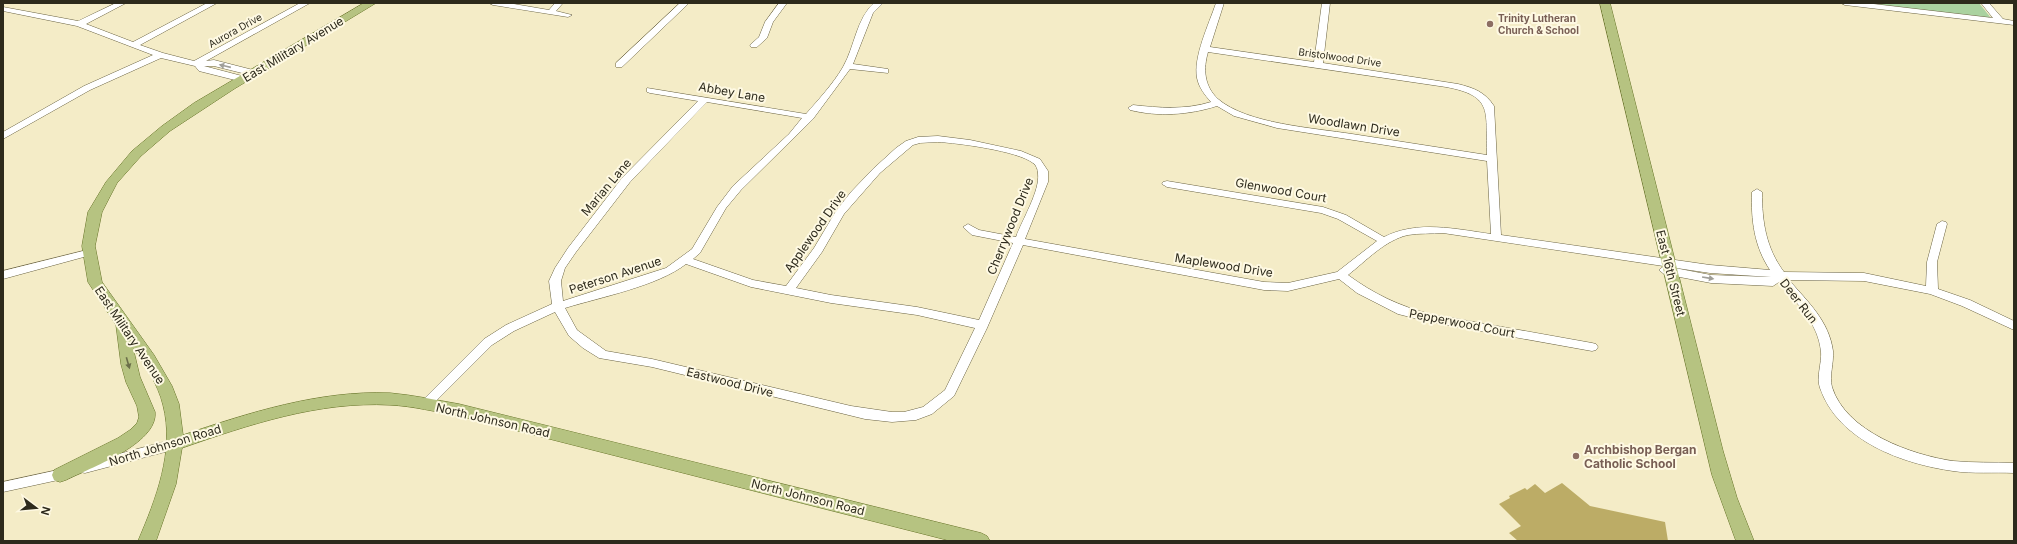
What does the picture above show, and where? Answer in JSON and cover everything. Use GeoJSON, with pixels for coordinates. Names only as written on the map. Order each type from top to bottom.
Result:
{"type":"FeatureCollection","features":[{"type":"Feature","properties":{"kind":"main road","name":"East Military Avenue"},"geometry":{"type":"LineString","coordinates":[[147,541],[162,503],[175,444],[175,422],[164,387],[95,282],[89,266],[87,253],[91,226],[97,211],[110,186],[124,168],[167,127],[248,76],[371,3]]}},
{"type":"Feature","properties":{"kind":"main road","name":"East 16th Street"},"geometry":{"type":"LineString","coordinates":[[1605,3],[1669,267],[1727,491],[1745,541]]}},
{"type":"Feature","properties":{"kind":"main road"},"geometry":{"type":"LineString","coordinates":[[60,475],[121,444],[137,433],[146,422],[146,410],[132,378],[125,352],[122,325]]}},
{"type":"Feature","properties":{"kind":"main road","name":"North Johnson Road"},"geometry":{"type":"LineString","coordinates":[[175,444],[226,426],[270,415],[352,400],[382,399],[426,404],[459,410],[981,541]]}},
{"type":"Feature","properties":{"kind":"street"},"geometry":{"type":"LineString","coordinates":[[79,24],[122,3]]}},
{"type":"Feature","properties":{"kind":"street"},"geometry":{"type":"LineString","coordinates":[[132,45],[213,3]]}},
{"type":"Feature","properties":{"kind":"street","name":"Aurora Drive"},"geometry":{"type":"LineString","coordinates":[[196,64],[306,3]]}},
{"type":"Feature","properties":{"kind":"street"},"geometry":{"type":"LineString","coordinates":[[493,3],[568,15]]}},
{"type":"Feature","properties":{"kind":"street"},"geometry":{"type":"LineString","coordinates":[[551,12],[559,3]]}},
{"type":"Feature","properties":{"kind":"street"},"geometry":{"type":"LineString","coordinates":[[619,65],[685,3]]}},
{"type":"Feature","properties":{"kind":"street"},"geometry":{"type":"LineString","coordinates":[[754,45],[763,38],[769,22],[783,3]]}},
{"type":"Feature","properties":{"kind":"street","name":"Peterson Avenue"},"geometry":{"type":"LineString","coordinates":[[426,404],[488,342],[510,328],[558,306],[649,280],[670,271],[686,260],[696,251],[722,207],[737,188],[810,117],[848,66],[860,37],[863,23],[869,12],[879,3]]}},
{"type":"Feature","properties":{"kind":"street"},"geometry":{"type":"LineString","coordinates":[[1133,108],[1173,112],[1200,108],[1217,103],[1200,82],[1200,65],[1220,3]]}},
{"type":"Feature","properties":{"kind":"street"},"geometry":{"type":"LineString","coordinates":[[1318,66],[1326,3]]}},
{"type":"Feature","properties":{"kind":"street"},"geometry":{"type":"LineString","coordinates":[[1845,3],[2014,23]]}},
{"type":"Feature","properties":{"kind":"street"},"geometry":{"type":"LineString","coordinates":[[1985,3],[2000,21]]}},
{"type":"Feature","properties":{"kind":"street"},"geometry":{"type":"LineString","coordinates":[[3,9],[79,24],[160,55],[196,64],[214,63],[248,76]]}},
{"type":"Feature","properties":{"kind":"street","name":"Bristolwood Drive"},"geometry":{"type":"LineString","coordinates":[[1206,49],[1446,84],[1471,91],[1482,96],[1489,106],[1491,159]]}},
{"type":"Feature","properties":{"kind":"street"},"geometry":{"type":"LineString","coordinates":[[3,136],[87,88],[160,55]]}},
{"type":"Feature","properties":{"kind":"street"},"geometry":{"type":"LineString","coordinates":[[196,64],[202,69],[248,76]]}},
{"type":"Feature","properties":{"kind":"street"},"geometry":{"type":"LineString","coordinates":[[848,66],[885,71]]}},
{"type":"Feature","properties":{"kind":"street","name":"Abbey Lane"},"geometry":{"type":"LineString","coordinates":[[650,90],[810,117]]}},
{"type":"Feature","properties":{"kind":"street","name":"Marian Lane"},"geometry":{"type":"LineString","coordinates":[[558,306],[555,292],[555,282],[560,268],[572,250],[626,180],[705,99]]}},
{"type":"Feature","properties":{"kind":"street","name":"Woodlawn Drive"},"geometry":{"type":"LineString","coordinates":[[1217,103],[1242,116],[1277,125],[1491,159]]}},
{"type":"Feature","properties":{"kind":"street","name":"Cherrywood Drive"},"geometry":{"type":"LineString","coordinates":[[917,140],[934,139],[986,146],[1020,154],[1038,162],[1043,169],[1043,178],[1019,242],[950,393],[940,404],[923,413]]}},
{"type":"Feature","properties":{"kind":"street","name":"Applewood Drive"},"geometry":{"type":"LineString","coordinates":[[788,291],[816,254],[841,213],[857,193],[898,150],[917,140]]}},
{"type":"Feature","properties":{"kind":"street"},"geometry":{"type":"LineString","coordinates":[[1491,159],[1496,238]]}},
{"type":"Feature","properties":{"kind":"street","name":"Glenwood Court"},"geometry":{"type":"LineString","coordinates":[[1167,184],[1295,204],[1323,210],[1342,217],[1384,241]]}},
{"type":"Feature","properties":{"kind":"street","name":"Deer Run"},"geometry":{"type":"LineString","coordinates":[[1758,192],[1756,217],[1758,233],[1766,252],[1780,276],[1815,318],[1824,337],[1827,356],[1826,386],[1833,402],[1847,419],[1858,430],[1893,450],[1925,461],[1954,466],[2014,468]]}},
{"type":"Feature","properties":{"kind":"street"},"geometry":{"type":"LineString","coordinates":[[1932,291],[1932,262],[1942,224]]}},
{"type":"Feature","properties":{"kind":"street","name":"Maplewood Drive"},"geometry":{"type":"LineString","coordinates":[[968,227],[976,233],[1019,242],[1264,286],[1288,287],[1307,285],[1341,275],[1384,241],[1408,232],[1452,230],[1578,251],[1610,260],[1669,267],[1735,282],[1773,282],[1780,276],[1864,277],[1932,291],[1966,303],[2014,326]]}},
{"type":"Feature","properties":{"kind":"street"},"geometry":{"type":"LineString","coordinates":[[3,275],[87,253]]}},
{"type":"Feature","properties":{"kind":"street"},"geometry":{"type":"LineString","coordinates":[[686,260],[751,283],[788,291],[917,311],[982,325]]}},
{"type":"Feature","properties":{"kind":"street","name":"Pepperwood Court"},"geometry":{"type":"LineString","coordinates":[[1341,275],[1360,290],[1402,311],[1430,318],[1592,347]]}},
{"type":"Feature","properties":{"kind":"street","name":"Eastwood Drive"},"geometry":{"type":"LineString","coordinates":[[558,306],[573,333],[587,345],[603,355],[652,363],[877,416],[909,418],[923,413]]}},
{"type":"Feature","properties":{"kind":"street","name":"North Johnson Road"},"geometry":{"type":"LineString","coordinates":[[3,488],[60,475],[175,444]]}},
{"type":"Feature","properties":{"kind":"green space"},"geometry":{"type":"Polygon","coordinates":[[[1864,3],[1979,3],[1991,18],[1864,3]]]}},
{"type":"Feature","properties":{"kind":"building","name":"Archbishop Bergan Catholic School"},"geometry":{"type":"Polygon","coordinates":[[[1562,483],[1590,506],[1665,522],[1668,541],[1518,541],[1509,533],[1521,526],[1499,504],[1510,498],[1509,496],[1525,488],[1527,490],[1535,484],[1545,493],[1562,483]]]}},
{"type":"Feature","properties":{"kind":"place","name":"Trinity Lutheran Church & School"},"geometry":{"type":"Point","coordinates":[1490,24]}},
{"type":"Feature","properties":{"kind":"place","name":"Archbishop Bergan Catholic School"},"geometry":{"type":"Point","coordinates":[1576,456]}}]}
